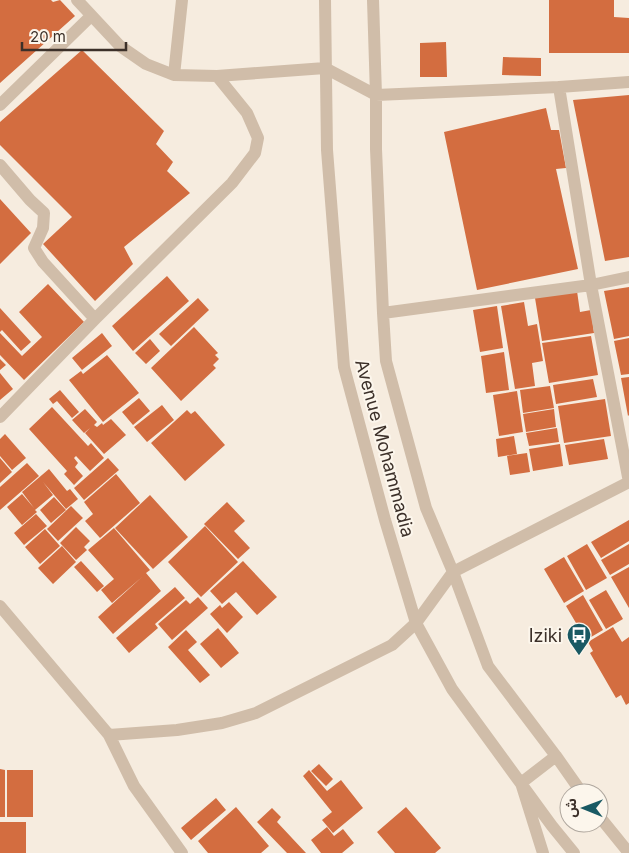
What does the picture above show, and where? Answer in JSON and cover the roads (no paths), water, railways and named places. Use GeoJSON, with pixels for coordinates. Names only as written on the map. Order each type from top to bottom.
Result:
{"type":"FeatureCollection","features":[{"type":"Feature","properties":{"kind":"street"},"geometry":{"type":"LineString","coordinates":[[77,0],[120,46],[146,64],[174,75],[217,76],[326,68],[376,95],[629,82]]}},
{"type":"Feature","properties":{"kind":"street"},"geometry":{"type":"LineString","coordinates":[[174,75],[182,0]]}},
{"type":"Feature","properties":{"kind":"street","name":"Avenue Mohammadia"},"geometry":{"type":"LineString","coordinates":[[325,0],[327,150],[344,367],[385,520],[416,623],[452,689],[574,853]]}},
{"type":"Feature","properties":{"kind":"street","name":"Avenue Mohammadia"},"geometry":{"type":"LineString","coordinates":[[373,0],[376,149],[386,361],[426,508],[453,572],[488,666],[575,783]]}},
{"type":"Feature","properties":{"kind":"street"},"geometry":{"type":"LineString","coordinates":[[0,104],[92,16]]}},
{"type":"Feature","properties":{"kind":"street"},"geometry":{"type":"LineString","coordinates":[[0,417],[232,183],[255,153],[258,138],[247,113],[217,76]]}},
{"type":"Feature","properties":{"kind":"street"},"geometry":{"type":"LineString","coordinates":[[109,735],[177,730],[222,723],[256,713],[392,645],[416,623],[453,572],[629,482],[591,285],[560,87]]}},
{"type":"Feature","properties":{"kind":"street"},"geometry":{"type":"LineString","coordinates":[[0,165],[30,200],[44,213],[43,228],[34,248],[43,262],[95,320]]}},
{"type":"Feature","properties":{"kind":"street"},"geometry":{"type":"LineString","coordinates":[[383,313],[591,285],[629,277]]}},
{"type":"Feature","properties":{"kind":"street"},"geometry":{"type":"LineString","coordinates":[[0,606],[109,735],[134,786],[182,853]]}},
{"type":"Feature","properties":{"kind":"street"},"geometry":{"type":"LineString","coordinates":[[543,853],[522,784],[556,756]]}},
{"type":"Feature","properties":{"kind":"street"},"geometry":{"type":"LineString","coordinates":[[609,828],[629,853]]}},
{"type":"Feature","properties":{"kind":"place","name":"Iziki"},"geometry":{"type":"Point","coordinates":[579,656]}}]}
